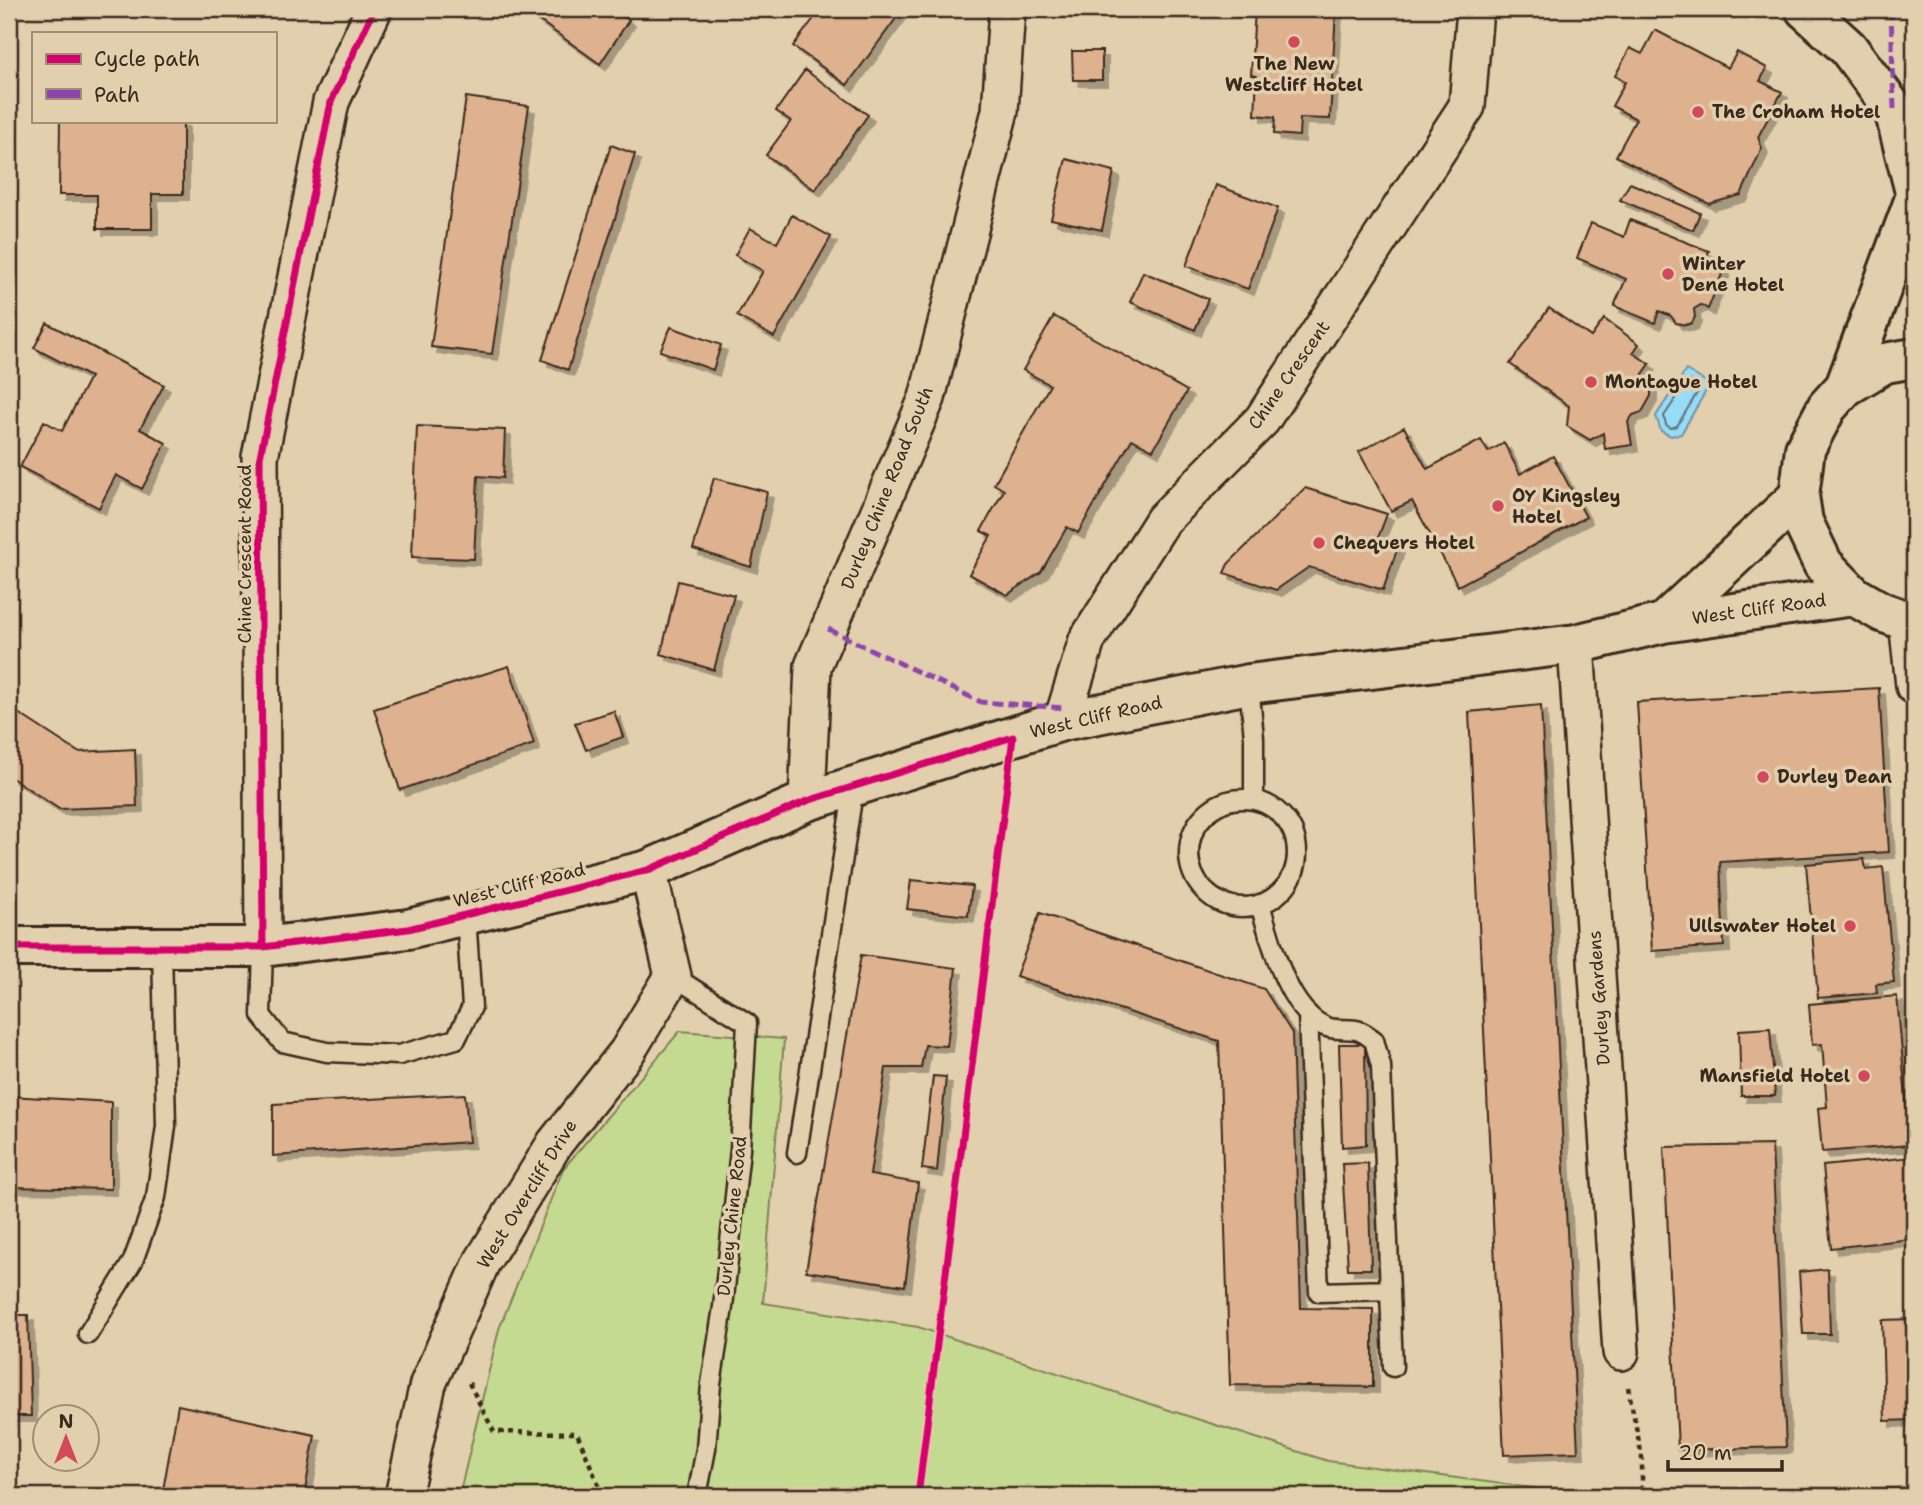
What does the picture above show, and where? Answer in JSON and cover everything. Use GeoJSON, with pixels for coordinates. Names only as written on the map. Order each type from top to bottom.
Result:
{"type":"FeatureCollection","features":[{"type":"Feature","properties":{"kind":"street","name":"Chine Crescent Road"},"geometry":{"type":"LineString","coordinates":[[263,947],[260,457],[331,102],[374,9]]}},
{"type":"Feature","properties":{"kind":"street","name":"Durley Chine Road South"},"geometry":{"type":"LineString","coordinates":[[807,801],[813,666],[927,398],[1000,111],[1007,9]]}},
{"type":"Feature","properties":{"kind":"street","name":"Chine Crescent"},"geometry":{"type":"LineString","coordinates":[[1062,721],[1087,640],[1163,520],[1262,420],[1467,106],[1475,9]]}},
{"type":"Feature","properties":{"kind":"street"},"geometry":{"type":"LineString","coordinates":[[1805,9],[1848,48],[1894,110],[1914,188]]}},
{"type":"Feature","properties":{"kind":"street"},"geometry":{"type":"LineString","coordinates":[[1845,387],[1914,201]]}},
{"type":"Feature","properties":{"kind":"street"},"geometry":{"type":"LineString","coordinates":[[1914,358],[1885,363],[1845,387],[1826,407],[1805,449],[1799,496],[1803,522],[1822,564],[1854,596],[1882,612],[1911,621],[1914,686]]}},
{"type":"Feature","properties":{"kind":"street","name":"West Cliff Road"},"geometry":{"type":"LineString","coordinates":[[1664,623],[1799,496]]}},
{"type":"Feature","properties":{"kind":"street","name":"West Cliff Road"},"geometry":{"type":"LineString","coordinates":[[9,947],[263,947],[408,929],[648,870],[807,801],[1062,721],[1249,684],[1576,644],[1664,623],[1854,596]]}},
{"type":"Feature","properties":{"kind":"street","name":"Durley Gardens"},"geometry":{"type":"LineString","coordinates":[[1576,644],[1621,1352]]}},
{"type":"Feature","properties":{"kind":"street"},"geometry":{"type":"LineString","coordinates":[[648,870],[673,976]]}},
{"type":"Feature","properties":{"kind":"street","name":"West Overcliff Drive"},"geometry":{"type":"LineString","coordinates":[[403,1496],[428,1384],[482,1262],[555,1143],[627,1052],[673,976]]}},
{"type":"Feature","properties":{"kind":"lane"},"geometry":{"type":"LineString","coordinates":[[1249,684],[1254,738],[1254,800]]}},
{"type":"Feature","properties":{"kind":"lane"},"geometry":{"type":"LineString","coordinates":[[797,1153],[854,786]]}},
{"type":"Feature","properties":{"kind":"lane"},"geometry":{"type":"LineString","coordinates":[[1254,800],[1279,813],[1288,824],[1295,836],[1296,864],[1284,889],[1273,898],[1247,907],[1232,906],[1207,894],[1198,883],[1189,857],[1190,843],[1195,829],[1208,813],[1226,802],[1254,800]]}},
{"type":"Feature","properties":{"kind":"lane"},"geometry":{"type":"LineString","coordinates":[[1260,904],[1276,957],[1301,1007],[1325,1027],[1359,1030],[1374,1040],[1381,1066],[1393,1367]]}},
{"type":"Feature","properties":{"kind":"lane"},"geometry":{"type":"LineString","coordinates":[[263,947],[261,1015],[282,1042],[327,1052],[399,1055],[456,1038],[472,1007],[466,915]]}},
{"type":"Feature","properties":{"kind":"lane"},"geometry":{"type":"LineString","coordinates":[[88,1334],[133,1261],[156,1197],[166,1126],[162,947]]}},
{"type":"Feature","properties":{"kind":"lane","name":"Durley Chine Road"},"geometry":{"type":"LineString","coordinates":[[673,976],[747,1023],[740,1150],[723,1307],[710,1384],[706,1449],[697,1496]]}},
{"type":"Feature","properties":{"kind":"lane"},"geometry":{"type":"LineString","coordinates":[[1308,1014],[1319,1292],[1390,1290]]}},
{"type":"Feature","properties":{"kind":"path"},"geometry":{"type":"LineString","coordinates":[[447,1340],[494,1432],[577,1433],[603,1496]]}},
{"type":"Feature","properties":{"kind":"path"},"geometry":{"type":"LineString","coordinates":[[1621,1352],[1643,1457],[1643,1496]]}},
{"type":"Feature","properties":{"kind":"green space"},"geometry":{"type":"Polygon","coordinates":[[[680,1031],[784,1039],[763,1303],[918,1327],[1328,1461],[1593,1496],[459,1496],[499,1329],[563,1169],[680,1031]]]}},
{"type":"Feature","properties":{"kind":"green space"},"geometry":{"type":"Polygon","coordinates":[[[1914,1487],[1914,1496],[1676,1496],[1914,1487]]]}},
{"type":"Feature","properties":{"kind":"water"},"geometry":{"type":"Polygon","coordinates":[[[1686,370],[1710,384],[1681,434],[1671,436],[1661,431],[1656,416],[1686,370]]]}},
{"type":"Feature","properties":{"kind":"building"},"geometry":{"type":"Polygon","coordinates":[[[523,9],[614,9],[629,20],[600,64],[523,9]]]}},
{"type":"Feature","properties":{"kind":"building"},"geometry":{"type":"Polygon","coordinates":[[[821,9],[903,9],[847,85],[793,46],[821,9]]]}},
{"type":"Feature","properties":{"kind":"building","name":"The New Westcliff Hotel"},"geometry":{"type":"Polygon","coordinates":[[[1255,9],[1336,9],[1330,119],[1300,118],[1299,136],[1274,134],[1275,117],[1255,115],[1257,76],[1251,75],[1255,9]]]}},
{"type":"Feature","properties":{"kind":"building","name":"The Croham Hotel"},"geometry":{"type":"Polygon","coordinates":[[[1655,30],[1728,68],[1737,52],[1767,68],[1760,81],[1782,92],[1758,137],[1762,148],[1741,195],[1709,204],[1616,156],[1636,119],[1612,106],[1625,82],[1615,76],[1630,48],[1642,54],[1655,30]]]}},
{"type":"Feature","properties":{"kind":"building"},"geometry":{"type":"Polygon","coordinates":[[[1072,51],[1102,51],[1102,80],[1073,80],[1072,51]]]}},
{"type":"Feature","properties":{"kind":"building"},"geometry":{"type":"Polygon","coordinates":[[[805,70],[868,115],[815,190],[766,155],[791,121],[776,111],[805,70]]]}},
{"type":"Feature","properties":{"kind":"building"},"geometry":{"type":"Polygon","coordinates":[[[9,85],[11,85],[9,154],[9,85]]]}},
{"type":"Feature","properties":{"kind":"building"},"geometry":{"type":"Polygon","coordinates":[[[466,97],[529,106],[492,354],[431,347],[466,97]]]}},
{"type":"Feature","properties":{"kind":"building"},"geometry":{"type":"Polygon","coordinates":[[[60,122],[183,122],[183,194],[152,194],[152,229],[97,229],[97,195],[59,195],[60,122]]]}},
{"type":"Feature","properties":{"kind":"building"},"geometry":{"type":"Polygon","coordinates":[[[611,145],[635,154],[568,370],[542,360],[611,145]]]}},
{"type":"Feature","properties":{"kind":"building"},"geometry":{"type":"Polygon","coordinates":[[[1066,159],[1114,171],[1102,230],[1051,219],[1066,159]]]}},
{"type":"Feature","properties":{"kind":"building"},"geometry":{"type":"Polygon","coordinates":[[[1630,183],[1700,213],[1693,230],[1620,200],[1630,183]]]}},
{"type":"Feature","properties":{"kind":"building"},"geometry":{"type":"Polygon","coordinates":[[[1216,185],[1278,208],[1248,289],[1186,266],[1216,185]]]}},
{"type":"Feature","properties":{"kind":"building"},"geometry":{"type":"Polygon","coordinates":[[[792,215],[831,237],[774,337],[737,316],[763,271],[735,255],[750,228],[777,243],[792,215]]]}},
{"type":"Feature","properties":{"kind":"building","name":"Winter Dene Hotel"},"geometry":{"type":"Polygon","coordinates":[[[1630,220],[1709,251],[1705,261],[1724,269],[1708,309],[1701,305],[1694,309],[1695,317],[1692,323],[1676,323],[1671,316],[1659,311],[1655,323],[1614,306],[1626,279],[1577,258],[1591,223],[1624,237],[1630,220]]]}},
{"type":"Feature","properties":{"kind":"building"},"geometry":{"type":"Polygon","coordinates":[[[1143,272],[1208,299],[1195,330],[1130,302],[1143,272]]]}},
{"type":"Feature","properties":{"kind":"building","name":"Montague Hotel"},"geometry":{"type":"Polygon","coordinates":[[[1549,308],[1591,337],[1604,319],[1639,344],[1633,353],[1650,364],[1640,378],[1651,386],[1651,396],[1642,412],[1633,415],[1628,422],[1632,445],[1605,449],[1603,433],[1590,440],[1567,426],[1569,406],[1510,364],[1549,308]]]}},
{"type":"Feature","properties":{"kind":"building"},"geometry":{"type":"Polygon","coordinates":[[[1054,316],[1187,391],[1153,450],[1132,439],[1078,533],[1067,527],[1041,572],[1007,595],[969,574],[991,536],[981,531],[1004,490],[994,484],[1050,385],[1023,370],[1054,316]]]}},
{"type":"Feature","properties":{"kind":"building"},"geometry":{"type":"Polygon","coordinates":[[[47,323],[164,385],[140,429],[166,443],[142,489],[116,475],[99,508],[20,467],[44,421],[62,431],[90,377],[34,348],[47,323]]]}},
{"type":"Feature","properties":{"kind":"building"},"geometry":{"type":"Polygon","coordinates":[[[671,327],[721,345],[713,370],[660,351],[671,327]]]}},
{"type":"Feature","properties":{"kind":"building"},"geometry":{"type":"Polygon","coordinates":[[[417,426],[505,430],[503,478],[478,476],[474,559],[412,557],[417,426]]]}},
{"type":"Feature","properties":{"kind":"building","name":"OY Kingsley Hotel"},"geometry":{"type":"Polygon","coordinates":[[[1404,427],[1427,469],[1481,440],[1488,452],[1504,443],[1520,474],[1553,456],[1586,517],[1458,586],[1412,501],[1391,511],[1359,452],[1404,427]]]}},
{"type":"Feature","properties":{"kind":"building"},"geometry":{"type":"Polygon","coordinates":[[[714,478],[767,492],[751,567],[693,549],[714,478]]]}},
{"type":"Feature","properties":{"kind":"building","name":"Chequers Hotel"},"geometry":{"type":"Polygon","coordinates":[[[1305,488],[1387,514],[1378,538],[1398,547],[1383,590],[1309,567],[1276,590],[1224,573],[1228,564],[1305,488]]]}},
{"type":"Feature","properties":{"kind":"building"},"geometry":{"type":"Polygon","coordinates":[[[678,581],[734,595],[714,670],[661,654],[678,581]]]}},
{"type":"Feature","properties":{"kind":"building"},"geometry":{"type":"Polygon","coordinates":[[[509,666],[534,744],[400,790],[374,709],[509,666]]]}},
{"type":"Feature","properties":{"kind":"building","name":"Durley Dean"},"geometry":{"type":"Polygon","coordinates":[[[1879,688],[1889,852],[1720,862],[1724,946],[1652,951],[1637,702],[1879,688]]]}},
{"type":"Feature","properties":{"kind":"building"},"geometry":{"type":"Polygon","coordinates":[[[1541,705],[1578,1452],[1504,1455],[1469,712],[1541,705]]]}},
{"type":"Feature","properties":{"kind":"building"},"geometry":{"type":"Polygon","coordinates":[[[9,707],[78,752],[135,749],[137,806],[59,809],[9,776],[9,707]]]}},
{"type":"Feature","properties":{"kind":"building"},"geometry":{"type":"Polygon","coordinates":[[[614,711],[623,737],[586,750],[575,723],[614,711]]]}},
{"type":"Feature","properties":{"kind":"building","name":"Ullswater Hotel"},"geometry":{"type":"Polygon","coordinates":[[[1864,859],[1866,869],[1883,867],[1894,982],[1876,984],[1877,993],[1818,998],[1806,864],[1864,859]]]}},
{"type":"Feature","properties":{"kind":"building"},"geometry":{"type":"Polygon","coordinates":[[[911,880],[972,886],[968,916],[907,909],[911,880]]]}},
{"type":"Feature","properties":{"kind":"building"},"geometry":{"type":"Polygon","coordinates":[[[1040,913],[1264,989],[1292,1033],[1301,1308],[1373,1309],[1373,1387],[1230,1385],[1219,1041],[1016,976],[1040,913]]]}},
{"type":"Feature","properties":{"kind":"building"},"geometry":{"type":"Polygon","coordinates":[[[861,955],[956,968],[947,1046],[925,1045],[921,1068],[886,1068],[870,1175],[918,1183],[905,1286],[806,1271],[861,955]]]}},
{"type":"Feature","properties":{"kind":"building","name":"Mansfield Hotel"},"geometry":{"type":"Polygon","coordinates":[[[1897,996],[1910,1145],[1822,1152],[1818,1108],[1827,1107],[1822,1044],[1812,1045],[1809,1004],[1897,996]]]}},
{"type":"Feature","properties":{"kind":"building"},"geometry":{"type":"Polygon","coordinates":[[[1770,1028],[1775,1096],[1741,1096],[1739,1030],[1770,1028]]]}},
{"type":"Feature","properties":{"kind":"building"},"geometry":{"type":"Polygon","coordinates":[[[1339,1044],[1365,1044],[1366,1145],[1342,1147],[1339,1044]]]}},
{"type":"Feature","properties":{"kind":"building"},"geometry":{"type":"Polygon","coordinates":[[[933,1076],[946,1077],[937,1171],[922,1169],[933,1076]]]}},
{"type":"Feature","properties":{"kind":"building"},"geometry":{"type":"Polygon","coordinates":[[[465,1094],[469,1142],[273,1156],[273,1104],[465,1094]]]}},
{"type":"Feature","properties":{"kind":"building"},"geometry":{"type":"Polygon","coordinates":[[[9,1096],[111,1102],[111,1189],[9,1187],[9,1096]]]}},
{"type":"Feature","properties":{"kind":"building"},"geometry":{"type":"Polygon","coordinates":[[[1772,1145],[1786,1447],[1678,1450],[1664,1147],[1772,1145]]]}},
{"type":"Feature","properties":{"kind":"building"},"geometry":{"type":"Polygon","coordinates":[[[1912,1157],[1914,1196],[1906,1197],[1911,1239],[1831,1248],[1823,1166],[1912,1157]]]}},
{"type":"Feature","properties":{"kind":"building"},"geometry":{"type":"Polygon","coordinates":[[[1368,1163],[1371,1269],[1348,1269],[1342,1164],[1368,1163]]]}},
{"type":"Feature","properties":{"kind":"building"},"geometry":{"type":"Polygon","coordinates":[[[1828,1269],[1830,1334],[1803,1334],[1799,1272],[1828,1269]]]}},
{"type":"Feature","properties":{"kind":"building"},"geometry":{"type":"Polygon","coordinates":[[[9,1315],[28,1315],[31,1416],[9,1416],[9,1315]]]}},
{"type":"Feature","properties":{"kind":"building"},"geometry":{"type":"Polygon","coordinates":[[[1914,1319],[1914,1420],[1885,1421],[1882,1320],[1914,1319]]]}},
{"type":"Feature","properties":{"kind":"building"},"geometry":{"type":"Polygon","coordinates":[[[178,1405],[315,1435],[304,1496],[162,1496],[178,1405]]]}},
{"type":"Feature","properties":{"kind":"marked path"},"geometry":{"type":"LineString","coordinates":[[1891,9],[1894,110]]}},
{"type":"Feature","properties":{"kind":"marked path"},"geometry":{"type":"LineString","coordinates":[[828,629],[981,702],[1066,708]]}},
{"type":"Feature","properties":{"kind":"cycle path"},"geometry":{"type":"LineString","coordinates":[[263,947],[260,457],[331,102],[374,9]]}},
{"type":"Feature","properties":{"kind":"cycle path"},"geometry":{"type":"LineString","coordinates":[[9,947],[263,947],[408,929],[648,870],[807,801],[1013,737],[918,1496]]}},
{"type":"Feature","properties":{"kind":"place","name":"The New Westcliff Hotel"},"geometry":{"type":"Point","coordinates":[1294,42]}},
{"type":"Feature","properties":{"kind":"place","name":"The Croham Hotel"},"geometry":{"type":"Point","coordinates":[1698,112]}},
{"type":"Feature","properties":{"kind":"place","name":"Winter Dene Hotel"},"geometry":{"type":"Point","coordinates":[1668,274]}},
{"type":"Feature","properties":{"kind":"place","name":"Montague Hotel"},"geometry":{"type":"Point","coordinates":[1591,382]}},
{"type":"Feature","properties":{"kind":"place","name":"OY Kingsley Hotel"},"geometry":{"type":"Point","coordinates":[1498,506]}},
{"type":"Feature","properties":{"kind":"place","name":"Chequers Hotel"},"geometry":{"type":"Point","coordinates":[1319,543]}},
{"type":"Feature","properties":{"kind":"place","name":"Durley Dean"},"geometry":{"type":"Point","coordinates":[1763,777]}},
{"type":"Feature","properties":{"kind":"place","name":"Ullswater Hotel"},"geometry":{"type":"Point","coordinates":[1850,926]}},
{"type":"Feature","properties":{"kind":"place","name":"Mansfield Hotel"},"geometry":{"type":"Point","coordinates":[1864,1076]}}]}
